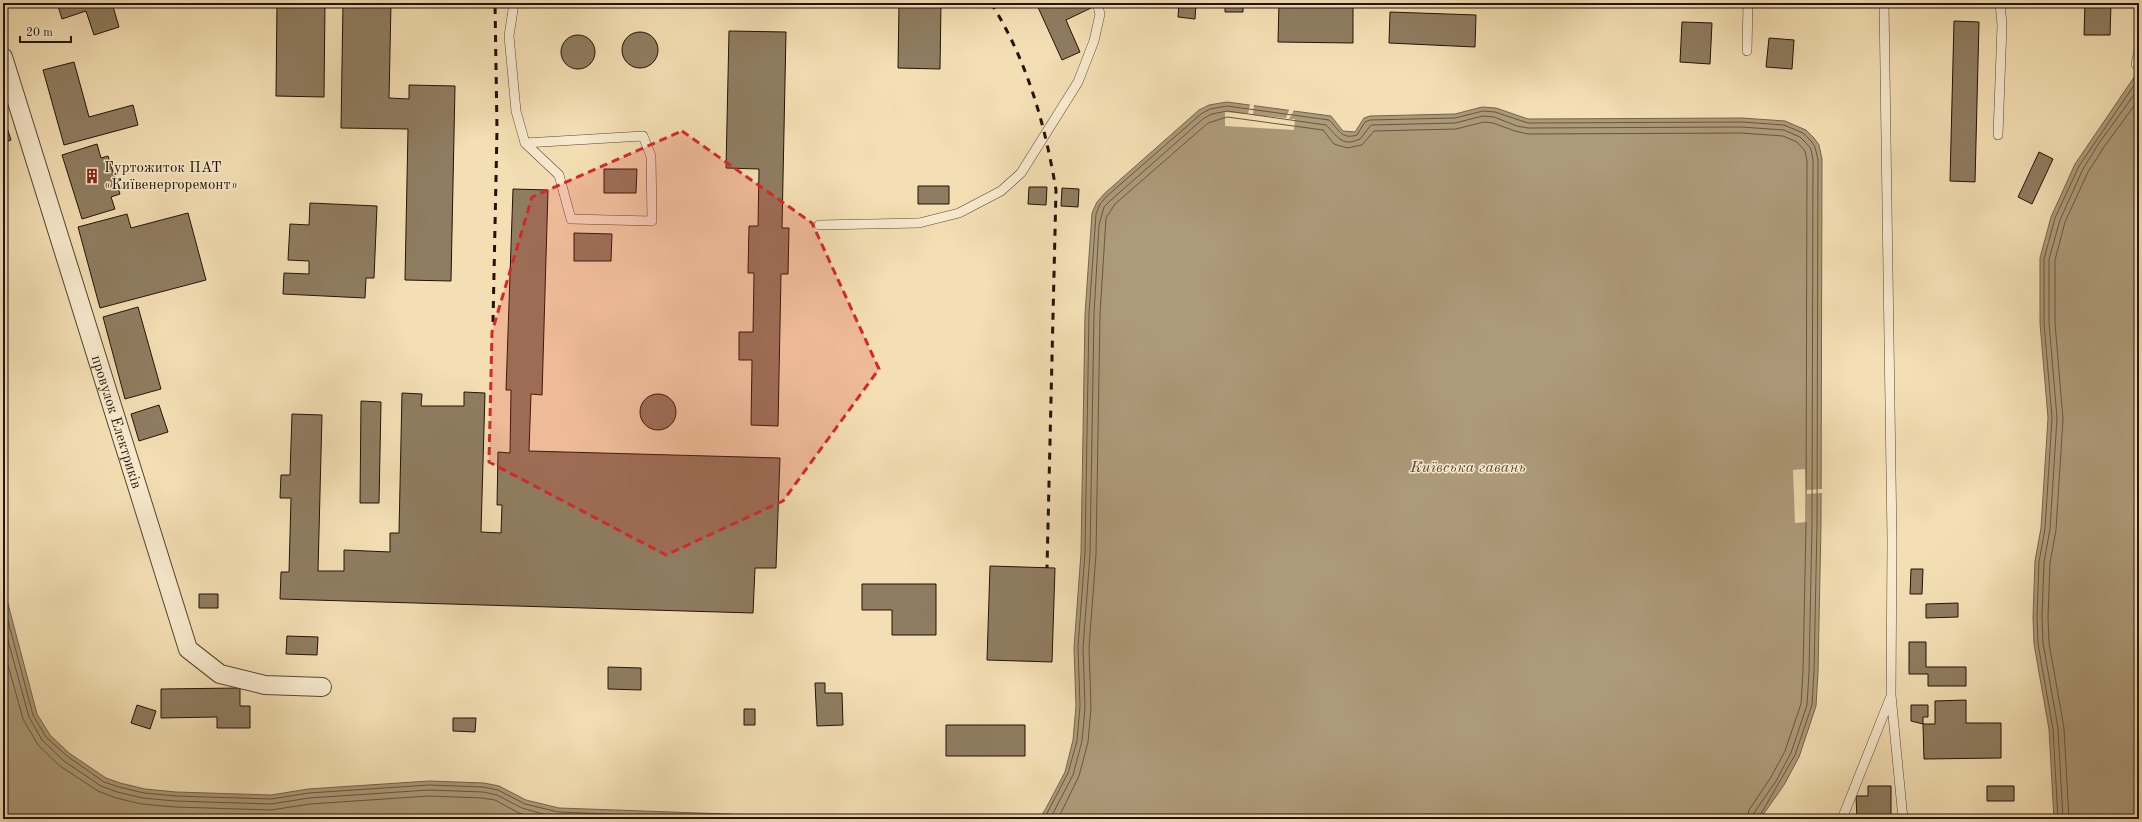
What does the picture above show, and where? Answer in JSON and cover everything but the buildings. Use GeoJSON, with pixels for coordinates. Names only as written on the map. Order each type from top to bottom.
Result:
{"type":"FeatureCollection","features":[{"type":"Feature","properties":{"kind":"street","name":"провулок Електриків"},"geometry":{"type":"LineString","coordinates":[[3,57],[188,649],[220,674],[265,686],[322,687]]}},
{"type":"Feature","properties":{"kind":"lane"},"geometry":{"type":"LineString","coordinates":[[514,3],[510,36],[516,111],[525,143],[559,175],[571,219],[652,221],[651,156],[643,136],[525,143]]}},
{"type":"Feature","properties":{"kind":"lane"},"geometry":{"type":"LineString","coordinates":[[819,225],[919,223],[959,213],[1001,191],[1021,173],[1078,82],[1094,41],[1100,14],[1097,3]]}},
{"type":"Feature","properties":{"kind":"lane"},"geometry":{"type":"LineString","coordinates":[[1747,51],[1748,3]]}},
{"type":"Feature","properties":{"kind":"lane"},"geometry":{"type":"LineString","coordinates":[[1884,3],[1892,539],[1892,695],[1902,819]]}},
{"type":"Feature","properties":{"kind":"lane"},"geometry":{"type":"LineString","coordinates":[[1998,135],[2002,25],[2000,3]]}},
{"type":"Feature","properties":{"kind":"lane"},"geometry":{"type":"LineString","coordinates":[[2136,64],[2139,50]]}},
{"type":"Feature","properties":{"kind":"lane"},"geometry":{"type":"LineString","coordinates":[[1842,819],[1892,695]]}},
{"type":"Feature","properties":{"kind":"highlighted area"},"geometry":{"type":"Polygon","coordinates":[[[682,131],[812,223],[879,369],[783,501],[666,555],[489,462],[492,332],[532,197],[682,131]]]}},
{"type":"Feature","properties":{"kind":"water"},"geometry":{"type":"Polygon","coordinates":[[[2139,70],[2139,819],[2054,819],[2049,729],[2034,644],[2033,617],[2035,561],[2041,528],[2048,418],[2040,323],[2040,258],[2051,217],[2075,164],[2139,70]]]}},
{"type":"Feature","properties":{"kind":"water","name":"Київська гавань"},"geometry":{"type":"Polygon","coordinates":[[[1227,102],[1331,116],[1343,131],[1355,132],[1364,118],[1370,116],[1455,114],[1482,107],[1496,108],[1528,119],[1742,118],[1785,121],[1806,130],[1814,138],[1819,145],[1822,159],[1821,525],[1816,706],[1799,757],[1784,785],[1760,819],[1039,819],[1065,772],[1073,740],[1076,706],[1074,648],[1081,553],[1085,314],[1092,213],[1097,202],[1105,193],[1199,110],[1209,105],[1227,102]]]}},
{"type":"Feature","properties":{"kind":"water"},"geometry":{"type":"Polygon","coordinates":[[[3,585],[37,714],[50,735],[69,753],[106,778],[120,783],[145,789],[176,792],[271,795],[308,789],[429,781],[484,783],[499,786],[526,800],[559,808],[745,815],[756,819],[3,819],[3,585]]]}},
{"type":"Feature","properties":{"kind":"pier"},"geometry":{"type":"Polygon","coordinates":[[[1250,104],[1254,105],[1253,115],[1286,118],[1289,110],[1294,110],[1289,119],[1295,119],[1294,130],[1225,126],[1225,112],[1248,114],[1250,104]]]}},
{"type":"Feature","properties":{"kind":"pier"},"geometry":{"type":"Polygon","coordinates":[[[1805,469],[1806,490],[1822,489],[1822,493],[1807,494],[1807,522],[1795,523],[1793,470],[1805,469]]]}},
{"type":"Feature","properties":{"kind":"railway"},"geometry":{"type":"LineString","coordinates":[[493,322],[497,130],[495,3]]}},
{"type":"Feature","properties":{"kind":"railway"},"geometry":{"type":"LineString","coordinates":[[991,3],[1015,47],[1033,93],[1052,165],[1056,190],[1047,568]]}},
{"type":"Feature","properties":{"kind":"place","name":"Гуртожиток ПАТ «Київенергоремонт»"},"geometry":{"type":"Point","coordinates":[92,176]}}]}
